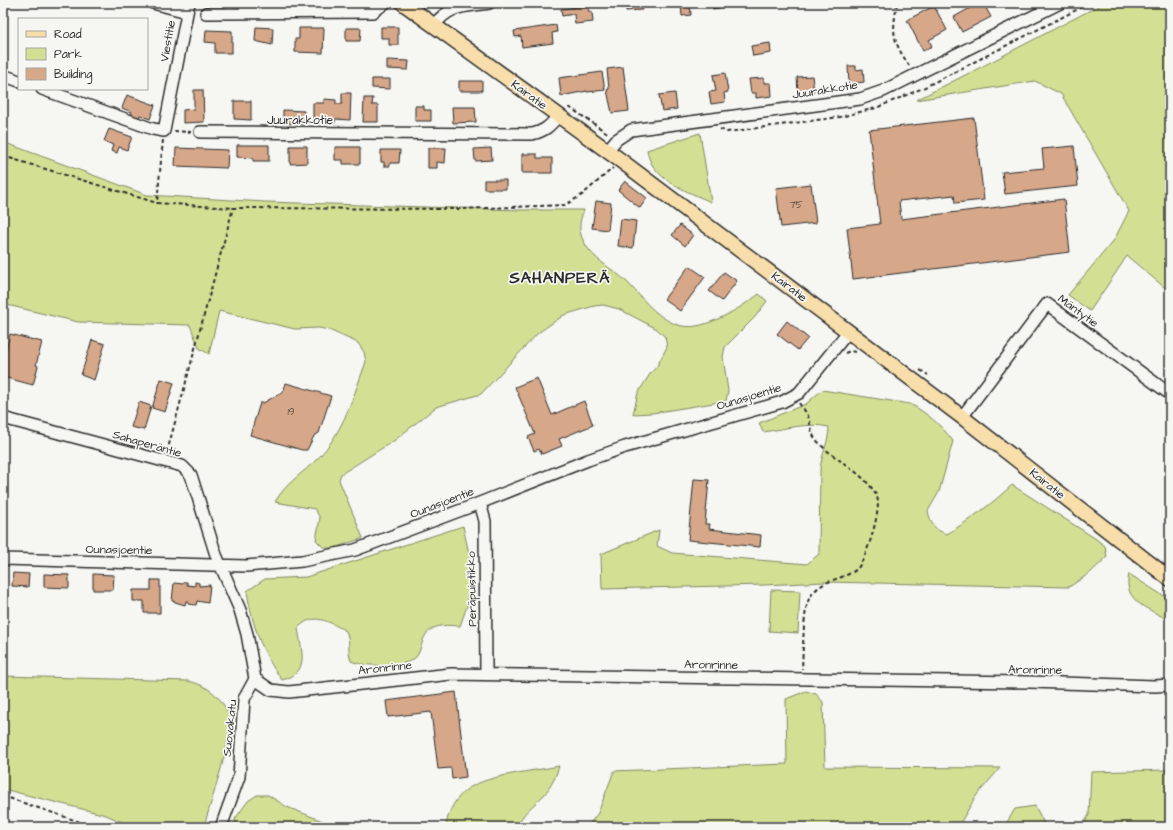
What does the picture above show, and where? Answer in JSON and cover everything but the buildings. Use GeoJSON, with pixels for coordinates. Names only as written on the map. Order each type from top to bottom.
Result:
{"type":"FeatureCollection","features":[{"type":"Feature","properties":{"kind":"main road","name":"Kairatie"},"geometry":{"type":"LineString","coordinates":[[403,3],[620,160],[962,417],[1170,579]]}},
{"type":"Feature","properties":{"kind":"street"},"geometry":{"type":"LineString","coordinates":[[153,3],[188,7]]}},
{"type":"Feature","properties":{"kind":"street"},"geometry":{"type":"LineString","coordinates":[[206,13],[373,12],[385,3]]}},
{"type":"Feature","properties":{"kind":"street"},"geometry":{"type":"LineString","coordinates":[[434,25],[441,16],[452,8],[489,3]]}},
{"type":"Feature","properties":{"kind":"street","name":"Juurakkotie"},"geometry":{"type":"LineString","coordinates":[[607,151],[616,140],[631,130],[860,99],[883,91],[1060,3]]}},
{"type":"Feature","properties":{"kind":"street","name":"Viestitie"},"geometry":{"type":"LineString","coordinates":[[164,131],[188,7]]}},
{"type":"Feature","properties":{"kind":"street"},"geometry":{"type":"LineString","coordinates":[[3,75],[18,81]]}},
{"type":"Feature","properties":{"kind":"street"},"geometry":{"type":"LineString","coordinates":[[45,90],[153,129],[164,131]]}},
{"type":"Feature","properties":{"kind":"street","name":"Juurakkotie"},"geometry":{"type":"LineString","coordinates":[[200,132],[532,134],[543,131],[551,126],[558,116]]}},
{"type":"Feature","properties":{"kind":"street","name":"Mäntytie"},"geometry":{"type":"LineString","coordinates":[[962,417],[1047,304],[1170,394]]}},
{"type":"Feature","properties":{"kind":"street","name":"Ounasjoentie"},"geometry":{"type":"LineString","coordinates":[[3,559],[260,566],[302,561],[354,550],[625,447],[782,402],[799,392],[848,332]]}},
{"type":"Feature","properties":{"kind":"street","name":"Sahaperäntie"},"geometry":{"type":"LineString","coordinates":[[3,418],[182,466],[191,475],[220,564]]}},
{"type":"Feature","properties":{"kind":"street","name":"Peräpuistikko"},"geometry":{"type":"LineString","coordinates":[[480,503],[485,521],[486,674]]}},
{"type":"Feature","properties":{"kind":"street"},"geometry":{"type":"LineString","coordinates":[[220,564],[240,610],[247,634],[255,680]]}},
{"type":"Feature","properties":{"kind":"street","name":"Aronrinne"},"geometry":{"type":"LineString","coordinates":[[255,680],[271,690],[290,692],[451,674],[1030,682],[1155,686],[1170,685]]}},
{"type":"Feature","properties":{"kind":"street","name":"Suovakatu"},"geometry":{"type":"LineString","coordinates":[[221,827],[239,777],[244,699],[255,680]]}},
{"type":"Feature","properties":{"kind":"path"},"geometry":{"type":"LineString","coordinates":[[897,3],[893,31],[896,46],[923,88]]}},
{"type":"Feature","properties":{"kind":"path"},"geometry":{"type":"LineString","coordinates":[[157,203],[164,131],[200,132]]}},
{"type":"Feature","properties":{"kind":"path"},"geometry":{"type":"LineString","coordinates":[[3,156],[157,203],[233,208],[460,209],[565,205],[596,184],[620,160]]}},
{"type":"Feature","properties":{"kind":"path"},"geometry":{"type":"LineString","coordinates":[[165,461],[233,208]]}},
{"type":"Feature","properties":{"kind":"path"},"geometry":{"type":"LineString","coordinates":[[798,402],[808,416],[810,431],[819,443],[866,481],[878,498],[878,516],[865,554],[857,568],[817,588],[808,600],[801,679]]}},
{"type":"Feature","properties":{"kind":"path"},"geometry":{"type":"LineString","coordinates":[[3,796],[89,825],[103,827]]}},
{"type":"Feature","properties":{"kind":"green space"},"geometry":{"type":"Polygon","coordinates":[[[1104,3],[1170,3],[1170,292],[1127,256],[1090,311],[1068,295],[1114,240],[1129,211],[1061,94],[1035,81],[916,100],[1104,3]]]}},
{"type":"Feature","properties":{"kind":"green space"},"geometry":{"type":"Polygon","coordinates":[[[700,133],[711,202],[681,189],[663,177],[655,169],[647,150],[700,133]]]}},
{"type":"Feature","properties":{"kind":"green space"},"geometry":{"type":"Polygon","coordinates":[[[3,142],[147,195],[265,202],[521,210],[584,210],[580,222],[580,230],[582,238],[592,254],[621,276],[658,314],[673,323],[691,327],[712,322],[723,317],[759,294],[767,301],[755,317],[725,347],[723,357],[728,391],[726,401],[652,413],[633,414],[638,393],[657,366],[667,347],[665,337],[657,329],[619,309],[603,305],[594,306],[564,315],[538,333],[481,394],[436,407],[395,440],[341,474],[339,480],[363,538],[334,548],[324,548],[316,540],[320,518],[315,509],[275,502],[286,487],[326,449],[345,418],[366,362],[364,352],[358,343],[329,330],[319,328],[295,329],[219,311],[209,354],[199,348],[190,325],[78,322],[3,304],[3,142]]]}},
{"type":"Feature","properties":{"kind":"green space"},"geometry":{"type":"Polygon","coordinates":[[[822,390],[910,404],[928,415],[949,435],[953,441],[939,492],[928,511],[930,520],[939,531],[947,534],[981,511],[1012,485],[1096,539],[1105,546],[1107,557],[1090,573],[1069,587],[824,582],[602,589],[601,554],[659,530],[657,546],[672,553],[807,564],[819,554],[820,470],[828,438],[829,427],[812,425],[763,432],[759,423],[806,404],[822,390]]]}},
{"type":"Feature","properties":{"kind":"green space"},"geometry":{"type":"Polygon","coordinates":[[[463,526],[473,573],[467,606],[460,626],[439,626],[430,630],[426,634],[416,657],[411,661],[394,665],[375,665],[351,661],[346,631],[334,624],[322,620],[310,620],[298,628],[302,652],[301,666],[291,677],[282,680],[263,649],[255,627],[247,591],[265,579],[306,577],[463,526]]]}},
{"type":"Feature","properties":{"kind":"green space"},"geometry":{"type":"Polygon","coordinates":[[[1129,574],[1170,600],[1170,621],[1147,609],[1134,598],[1130,592],[1128,584],[1129,574]]]}},
{"type":"Feature","properties":{"kind":"green space"},"geometry":{"type":"Polygon","coordinates":[[[771,590],[800,591],[798,633],[769,631],[771,590]]]}},
{"type":"Feature","properties":{"kind":"green space"},"geometry":{"type":"Polygon","coordinates":[[[3,676],[188,681],[202,686],[215,694],[228,712],[230,728],[228,741],[204,827],[133,827],[106,815],[3,789],[3,676]]]}},
{"type":"Feature","properties":{"kind":"green space"},"geometry":{"type":"Polygon","coordinates":[[[806,691],[816,694],[823,702],[825,767],[1000,768],[976,796],[958,827],[587,827],[598,813],[614,771],[787,764],[786,699],[806,691]]]}},
{"type":"Feature","properties":{"kind":"green space"},"geometry":{"type":"Polygon","coordinates":[[[559,766],[555,778],[549,788],[525,814],[519,822],[518,827],[446,827],[448,816],[453,805],[464,791],[469,788],[488,780],[512,774],[559,766]]]}},
{"type":"Feature","properties":{"kind":"green space"},"geometry":{"type":"Polygon","coordinates":[[[1167,770],[1169,827],[1082,827],[1089,815],[1091,772],[1167,770]]]}},
{"type":"Feature","properties":{"kind":"green space"},"geometry":{"type":"Polygon","coordinates":[[[257,795],[268,795],[287,807],[338,827],[237,827],[235,819],[248,801],[257,795]]]}},
{"type":"Feature","properties":{"kind":"green space"},"geometry":{"type":"Polygon","coordinates":[[[1035,806],[1046,827],[1004,827],[1015,809],[1035,806]]]}},
{"type":"Feature","properties":{"kind":"district","name":"SAHANPERÄ"},"geometry":{"type":"Point","coordinates":[560,278]}}]}
